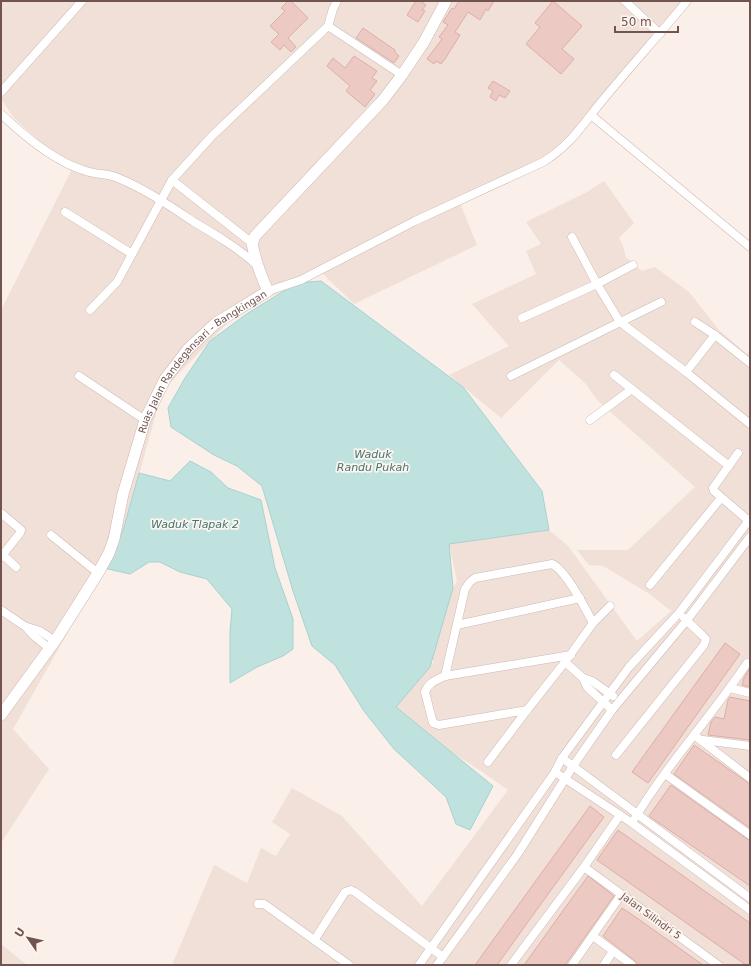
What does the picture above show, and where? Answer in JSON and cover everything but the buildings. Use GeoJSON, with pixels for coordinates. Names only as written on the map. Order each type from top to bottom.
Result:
{"type":"FeatureCollection","features":[{"type":"Feature","properties":{"kind":"main road"},"geometry":{"type":"LineString","coordinates":[[252,243],[256,236],[383,100],[402,76],[424,42],[446,1]]}},
{"type":"Feature","properties":{"kind":"main road","name":"Ruas Jalan Randegansari - Bangkingan"},"geometry":{"type":"LineString","coordinates":[[1,715],[52,644],[98,573],[109,553],[114,539],[123,494],[145,420],[165,380],[188,348],[216,323],[268,291],[257,265],[252,243]]}},
{"type":"Feature","properties":{"kind":"street"},"geometry":{"type":"LineString","coordinates":[[1,92],[82,1]]}},
{"type":"Feature","properties":{"kind":"street"},"geometry":{"type":"LineString","coordinates":[[90,310],[117,282],[172,180],[212,136],[328,26],[337,1]]}},
{"type":"Feature","properties":{"kind":"street"},"geometry":{"type":"LineString","coordinates":[[625,1],[660,34]]}},
{"type":"Feature","properties":{"kind":"street"},"geometry":{"type":"LineString","coordinates":[[268,291],[301,280],[415,221],[544,162],[556,154],[568,144],[687,1]]}},
{"type":"Feature","properties":{"kind":"street"},"geometry":{"type":"LineString","coordinates":[[328,26],[402,76]]}},
{"type":"Feature","properties":{"kind":"street"},"geometry":{"type":"LineString","coordinates":[[1,114],[16,128],[44,149],[76,168],[87,172],[109,174],[161,201],[237,249],[257,265]]}},
{"type":"Feature","properties":{"kind":"street"},"geometry":{"type":"LineString","coordinates":[[591,115],[750,247]]}},
{"type":"Feature","properties":{"kind":"street"},"geometry":{"type":"LineString","coordinates":[[172,180],[252,243]]}},
{"type":"Feature","properties":{"kind":"street"},"geometry":{"type":"LineString","coordinates":[[65,212],[132,254]]}},
{"type":"Feature","properties":{"kind":"street"},"geometry":{"type":"LineString","coordinates":[[572,236],[597,284],[620,322],[686,372],[750,424]]}},
{"type":"Feature","properties":{"kind":"street"},"geometry":{"type":"LineString","coordinates":[[522,318],[597,284],[633,265]]}},
{"type":"Feature","properties":{"kind":"street"},"geometry":{"type":"LineString","coordinates":[[511,376],[661,302]]}},
{"type":"Feature","properties":{"kind":"street"},"geometry":{"type":"LineString","coordinates":[[695,322],[715,335],[750,363]]}},
{"type":"Feature","properties":{"kind":"street"},"geometry":{"type":"LineString","coordinates":[[686,372],[715,335]]}},
{"type":"Feature","properties":{"kind":"street"},"geometry":{"type":"LineString","coordinates":[[614,375],[729,466]]}},
{"type":"Feature","properties":{"kind":"street"},"geometry":{"type":"LineString","coordinates":[[79,376],[145,420]]}},
{"type":"Feature","properties":{"kind":"street"},"geometry":{"type":"LineString","coordinates":[[590,420],[632,389]]}},
{"type":"Feature","properties":{"kind":"street"},"geometry":{"type":"LineString","coordinates":[[419,965],[432,949],[555,772],[562,758],[602,702],[610,694],[629,667],[679,613],[749,521],[714,492],[713,488],[738,453]]}},
{"type":"Feature","properties":{"kind":"street"},"geometry":{"type":"LineString","coordinates":[[650,585],[721,498]]}},
{"type":"Feature","properties":{"kind":"street"},"geometry":{"type":"LineString","coordinates":[[1,513],[21,530],[2,556],[16,567]]}},
{"type":"Feature","properties":{"kind":"street"},"geometry":{"type":"LineString","coordinates":[[51,535],[98,573]]}},
{"type":"Feature","properties":{"kind":"street"},"geometry":{"type":"LineString","coordinates":[[437,965],[517,855],[573,766],[612,710],[686,620],[750,538]]}},
{"type":"Feature","properties":{"kind":"street"},"geometry":{"type":"LineString","coordinates":[[445,676],[465,589],[475,578],[552,564],[560,569],[580,598],[593,623]]}},
{"type":"Feature","properties":{"kind":"street"},"geometry":{"type":"LineString","coordinates":[[457,625],[580,598]]}},
{"type":"Feature","properties":{"kind":"street"},"geometry":{"type":"LineString","coordinates":[[488,762],[571,655],[593,623],[610,606]]}},
{"type":"Feature","properties":{"kind":"street"},"geometry":{"type":"LineString","coordinates":[[1,610],[26,627],[40,632],[52,644]]}},
{"type":"Feature","properties":{"kind":"street"},"geometry":{"type":"LineString","coordinates":[[616,755],[704,645],[706,639],[679,613]]}},
{"type":"Feature","properties":{"kind":"street"},"geometry":{"type":"LineString","coordinates":[[527,710],[439,726],[433,723],[425,692],[431,682],[445,676],[571,655]]}},
{"type":"Feature","properties":{"kind":"street"},"geometry":{"type":"LineString","coordinates":[[565,662],[583,678],[592,681],[619,701]]}},
{"type":"Feature","properties":{"kind":"street"},"geometry":{"type":"LineString","coordinates":[[632,822],[665,774],[747,663]]}},
{"type":"Feature","properties":{"kind":"street"},"geometry":{"type":"LineString","coordinates":[[583,678],[587,687],[612,710]]}},
{"type":"Feature","properties":{"kind":"street"},"geometry":{"type":"LineString","coordinates":[[730,688],[750,692]]}},
{"type":"Feature","properties":{"kind":"street"},"geometry":{"type":"LineString","coordinates":[[694,735],[750,778]]}},
{"type":"Feature","properties":{"kind":"street"},"geometry":{"type":"LineString","coordinates":[[702,740],[750,746]]}},
{"type":"Feature","properties":{"kind":"street"},"geometry":{"type":"LineString","coordinates":[[562,758],[750,898]]}},
{"type":"Feature","properties":{"kind":"street"},"geometry":{"type":"LineString","coordinates":[[555,772],[632,822],[750,910]]}},
{"type":"Feature","properties":{"kind":"street"},"geometry":{"type":"LineString","coordinates":[[665,774],[750,835]]}},
{"type":"Feature","properties":{"kind":"street"},"geometry":{"type":"LineString","coordinates":[[511,965],[584,867],[620,815]]}},
{"type":"Feature","properties":{"kind":"street","name":"Jalan Silindri 5"},"geometry":{"type":"LineString","coordinates":[[584,867],[718,965]]}},
{"type":"Feature","properties":{"kind":"street"},"geometry":{"type":"LineString","coordinates":[[315,939],[345,892],[351,890],[443,957]]}},
{"type":"Feature","properties":{"kind":"street"},"geometry":{"type":"LineString","coordinates":[[572,965],[621,895]]}},
{"type":"Feature","properties":{"kind":"street"},"geometry":{"type":"LineString","coordinates":[[258,904],[264,904],[315,939],[349,965]]}},
{"type":"Feature","properties":{"kind":"street"},"geometry":{"type":"LineString","coordinates":[[593,936],[632,965]]}},
{"type":"Feature","properties":{"kind":"street"},"geometry":{"type":"LineString","coordinates":[[604,965],[613,951]]}},
{"type":"Feature","properties":{"kind":"shaded area"},"geometry":{"type":"Polygon","coordinates":[[[1,1],[682,1],[551,159],[460,203],[477,245],[354,304],[321,272],[236,314],[162,391],[122,537],[13,729],[49,769],[1,843],[1,310],[71,171],[14,118],[1,99],[1,1]]]}},
{"type":"Feature","properties":{"kind":"shaded area"},"geometry":{"type":"Polygon","coordinates":[[[604,181],[634,223],[619,238],[626,257],[642,271],[655,267],[689,292],[719,330],[747,354],[750,351],[750,965],[172,965],[214,865],[247,883],[261,848],[276,856],[290,834],[272,822],[292,788],[342,816],[422,906],[508,790],[420,732],[396,707],[434,662],[420,648],[457,581],[449,544],[549,530],[568,546],[637,641],[671,611],[648,593],[603,566],[589,565],[577,550],[628,550],[695,487],[597,400],[586,384],[559,360],[501,418],[449,375],[509,346],[472,304],[536,274],[526,251],[541,244],[526,222],[587,192],[604,181]]]}},
{"type":"Feature","properties":{"kind":"shaded area"},"geometry":{"type":"Polygon","coordinates":[[[1,944],[27,965],[1,965],[1,944]]]}},
{"type":"Feature","properties":{"kind":"water","name":"Waduk Randu Pukah"},"geometry":{"type":"Polygon","coordinates":[[[321,281],[463,387],[542,491],[549,530],[449,544],[453,588],[430,667],[396,707],[493,786],[470,830],[456,824],[446,797],[394,749],[364,711],[335,665],[312,646],[293,591],[262,486],[237,466],[214,455],[171,427],[168,408],[185,378],[210,341],[248,313],[297,283],[321,281]]]}},
{"type":"Feature","properties":{"kind":"water","name":"Waduk Tlapak 2"},"geometry":{"type":"Polygon","coordinates":[[[190,461],[211,472],[228,488],[261,500],[275,568],[293,619],[293,649],[283,656],[257,667],[230,683],[230,632],[232,609],[207,579],[180,572],[160,562],[149,562],[130,574],[104,568],[123,531],[139,473],[170,481],[190,461]]]}}]}
